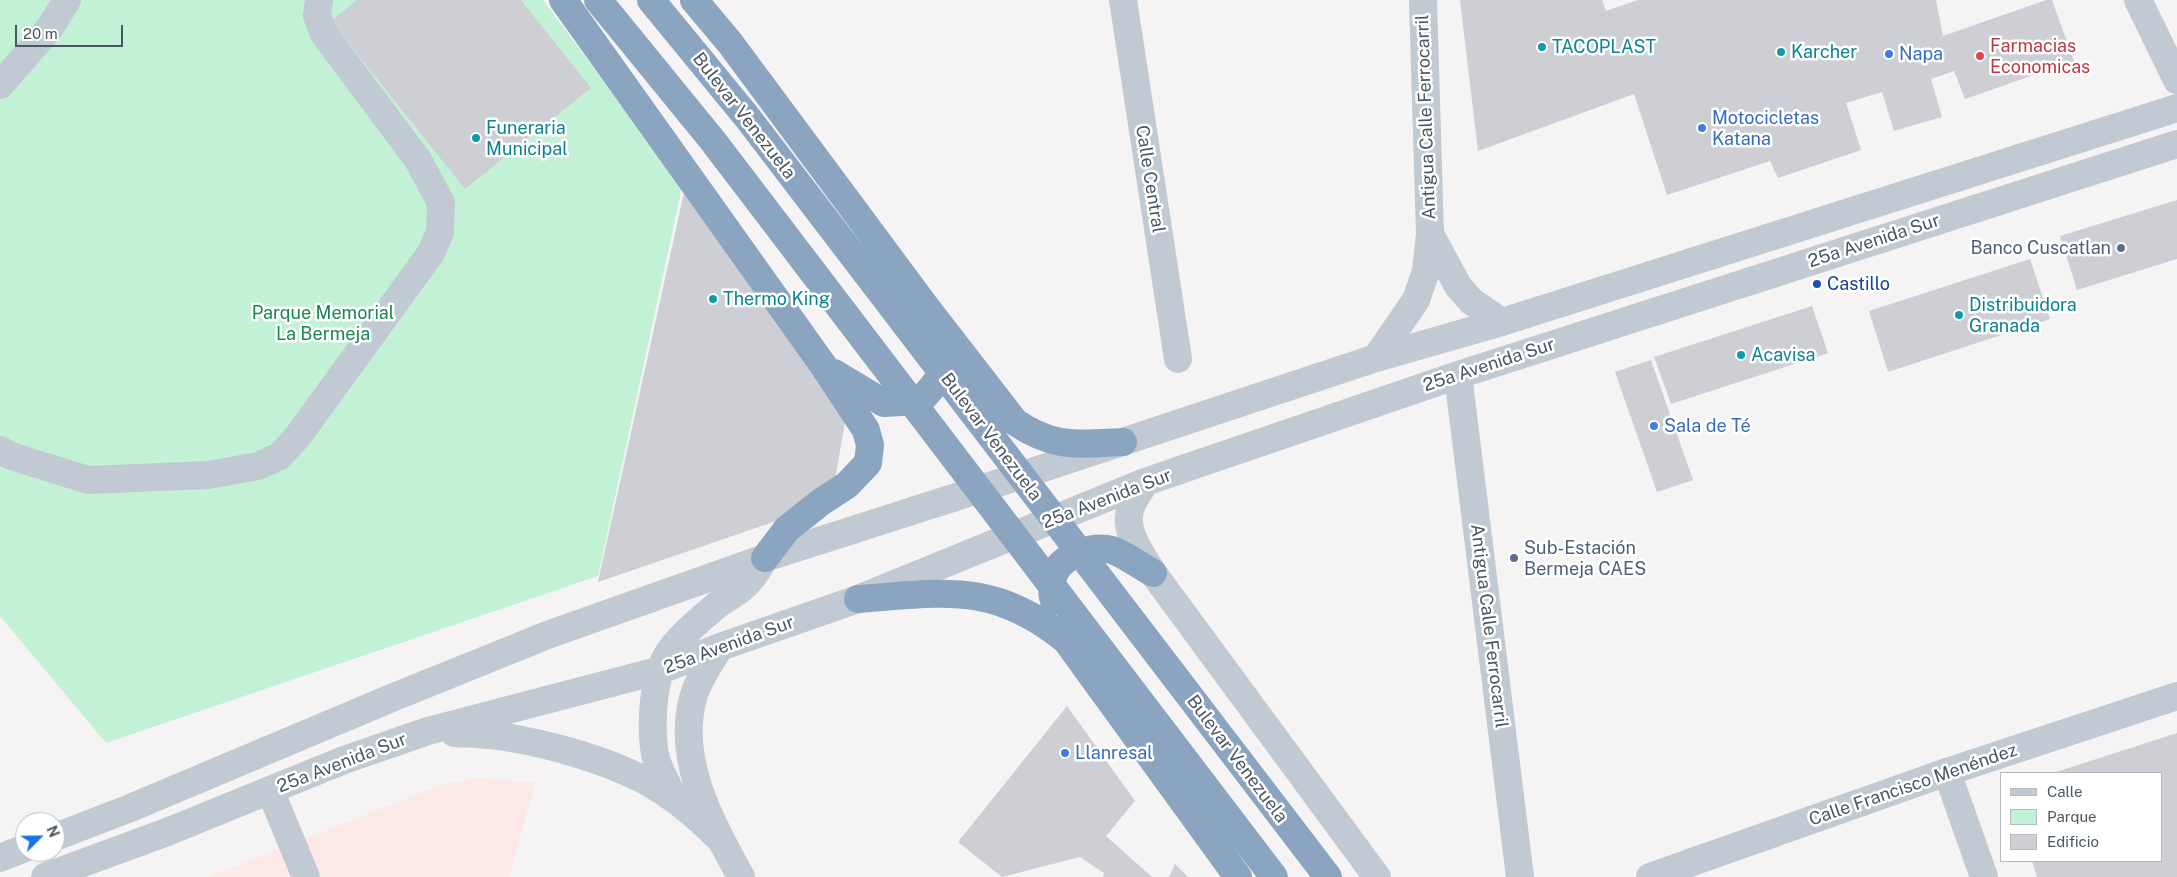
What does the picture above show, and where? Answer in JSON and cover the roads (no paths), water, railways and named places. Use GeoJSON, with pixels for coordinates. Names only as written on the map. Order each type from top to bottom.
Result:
{"type":"FeatureCollection","features":[{"type":"Feature","properties":{"kind":"highway"},"geometry":{"type":"LineString","coordinates":[[563,0],[823,365],[866,430],[870,444],[868,462],[847,485],[821,502],[787,529],[765,558]]}},
{"type":"Feature","properties":{"kind":"highway"},"geometry":{"type":"LineString","coordinates":[[598,0],[713,141],[1274,877]]}},
{"type":"Feature","properties":{"kind":"highway","name":"Bulevar Venezuela"},"geometry":{"type":"LineString","coordinates":[[651,0],[747,118],[1328,877]]}},
{"type":"Feature","properties":{"kind":"highway"},"geometry":{"type":"LineString","coordinates":[[694,0],[730,43],[926,307],[1015,422],[1034,435],[1061,444],[1123,442]]}},
{"type":"Feature","properties":{"kind":"highway"},"geometry":{"type":"LineString","coordinates":[[823,365],[856,388],[884,403],[920,400],[937,383],[943,361],[926,307]]}},
{"type":"Feature","properties":{"kind":"highway"},"geometry":{"type":"LineString","coordinates":[[1066,640],[1051,591],[1056,571],[1070,558],[1092,549],[1112,550],[1153,573]]}},
{"type":"Feature","properties":{"kind":"highway"},"geometry":{"type":"LineString","coordinates":[[858,599],[958,593],[977,595],[1019,609],[1044,622],[1066,640],[1238,877]]}},
{"type":"Feature","properties":{"kind":"street"},"geometry":{"type":"LineString","coordinates":[[0,85],[49,28],[67,0]]}},
{"type":"Feature","properties":{"kind":"street"},"geometry":{"type":"LineString","coordinates":[[0,450],[11,456],[88,480],[208,475],[258,466],[273,460],[280,456],[298,436],[432,252],[440,232],[441,204],[418,160],[324,34],[317,16],[319,0]]}},
{"type":"Feature","properties":{"kind":"street","name":"Calle Central"},"geometry":{"type":"LineString","coordinates":[[1122,0],[1178,359]]}},
{"type":"Feature","properties":{"kind":"street","name":"Antigua Calle Ferrocarril"},"geometry":{"type":"LineString","coordinates":[[1376,358],[1416,300],[1426,271],[1430,234],[1423,0]]}},
{"type":"Feature","properties":{"kind":"street"},"geometry":{"type":"LineString","coordinates":[[2138,0],[2177,80]]}},
{"type":"Feature","properties":{"kind":"street","name":"25a Avenida Sur"},"geometry":{"type":"LineString","coordinates":[[65,833],[128,810],[394,697],[550,634],[765,558],[1376,358],[1502,322],[2177,108]]}},
{"type":"Feature","properties":{"kind":"street","name":"25a Avenida Sur"},"geometry":{"type":"LineString","coordinates":[[45,877],[167,832],[344,760],[428,731],[661,670],[720,647],[858,599],[1145,482],[1458,375],[2177,144]]}},
{"type":"Feature","properties":{"kind":"street","name":"Antigua Calle Ferrocarril"},"geometry":{"type":"LineString","coordinates":[[1430,234],[1458,286],[1471,301],[1502,322]]}},
{"type":"Feature","properties":{"kind":"street","name":"Antigua Calle Ferrocarril"},"geometry":{"type":"LineString","coordinates":[[1458,375],[1520,877]]}},
{"type":"Feature","properties":{"kind":"street"},"geometry":{"type":"LineString","coordinates":[[1145,482],[1131,508],[1129,520],[1134,541],[1153,573],[1377,877]]}},
{"type":"Feature","properties":{"kind":"street"},"geometry":{"type":"LineString","coordinates":[[675,800],[657,760],[655,745],[654,709],[661,670],[667,657],[680,640],[717,605],[742,588],[765,558]]}},
{"type":"Feature","properties":{"kind":"street"},"geometry":{"type":"LineString","coordinates":[[720,647],[694,698],[689,726],[689,748],[695,776],[706,807],[720,839],[741,877]]}},
{"type":"Feature","properties":{"kind":"street","name":"Calle Francisco Menéndez"},"geometry":{"type":"LineString","coordinates":[[1650,877],[1947,772],[2177,696]]}},
{"type":"Feature","properties":{"kind":"street"},"geometry":{"type":"LineString","coordinates":[[428,731],[510,737],[585,757],[643,779],[699,818],[720,839]]}},
{"type":"Feature","properties":{"kind":"street"},"geometry":{"type":"LineString","coordinates":[[1947,772],[1984,877]]}},
{"type":"Feature","properties":{"kind":"street"},"geometry":{"type":"LineString","coordinates":[[270,790],[306,877]]}},
{"type":"Feature","properties":{"kind":"street"},"geometry":{"type":"LineString","coordinates":[[0,858],[15,852]]}},
{"type":"Feature","properties":{"kind":"place","name":"TACOPLAST"},"geometry":{"type":"Point","coordinates":[1542,47]}},
{"type":"Feature","properties":{"kind":"place","name":"Karcher"},"geometry":{"type":"Point","coordinates":[1781,52]}},
{"type":"Feature","properties":{"kind":"place","name":"Napa"},"geometry":{"type":"Point","coordinates":[1889,54]}},
{"type":"Feature","properties":{"kind":"place","name":"Farmacias Economicas"},"geometry":{"type":"Point","coordinates":[1980,56]}},
{"type":"Feature","properties":{"kind":"place","name":"Motocicletas Katana"},"geometry":{"type":"Point","coordinates":[1702,128]}},
{"type":"Feature","properties":{"kind":"place","name":"Funeraria Municipal"},"geometry":{"type":"Point","coordinates":[476,138]}},
{"type":"Feature","properties":{"kind":"place","name":"Banco Cuscatlan"},"geometry":{"type":"Point","coordinates":[2121,248]}},
{"type":"Feature","properties":{"kind":"place","name":"Castillo"},"geometry":{"type":"Point","coordinates":[1817,284]}},
{"type":"Feature","properties":{"kind":"place","name":"Thermo King"},"geometry":{"type":"Point","coordinates":[713,299]}},
{"type":"Feature","properties":{"kind":"place","name":"Distribuidora Granada"},"geometry":{"type":"Point","coordinates":[1959,315]}},
{"type":"Feature","properties":{"kind":"place","name":"Acavisa"},"geometry":{"type":"Point","coordinates":[1741,355]}},
{"type":"Feature","properties":{"kind":"place","name":"Sala de Té"},"geometry":{"type":"Point","coordinates":[1654,426]}},
{"type":"Feature","properties":{"kind":"place","name":"Sub-Estación Bermeja CAES"},"geometry":{"type":"Point","coordinates":[1514,558]}},
{"type":"Feature","properties":{"kind":"place","name":"Llanresal"},"geometry":{"type":"Point","coordinates":[1065,753]}},
{"type":"Feature","properties":{"kind":"park label","name":"Parque Memorial La Bermeja"},"geometry":{"type":"Point","coordinates":[323,323]}}]}
